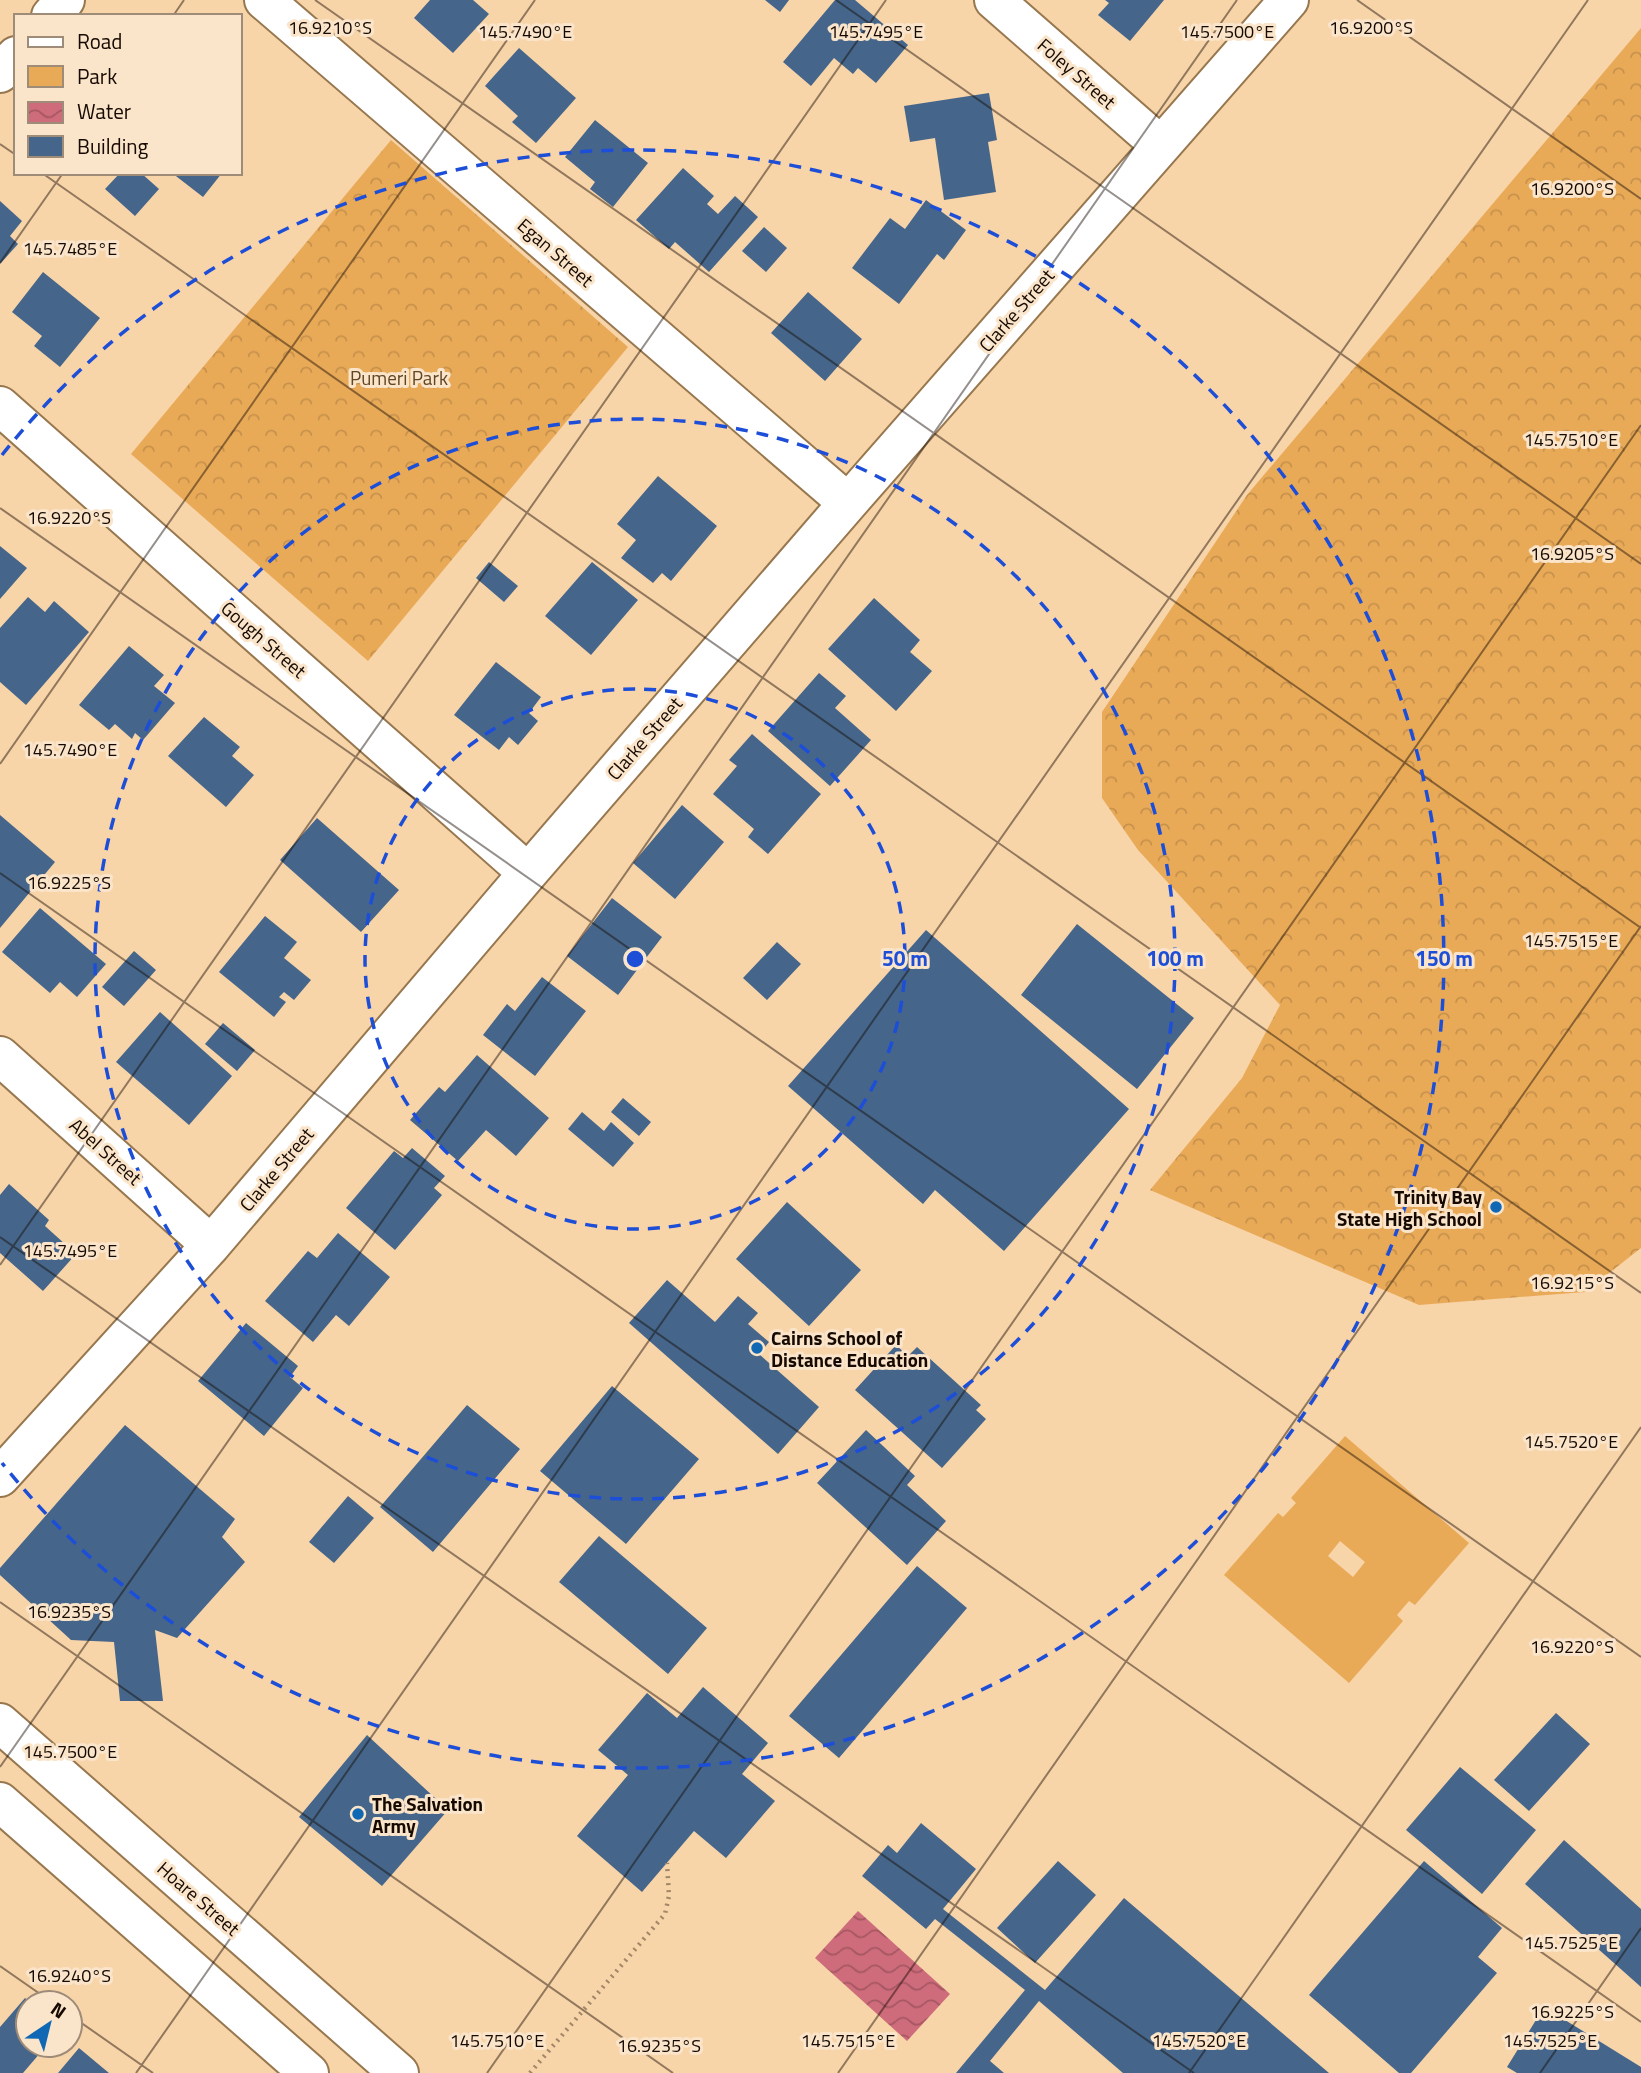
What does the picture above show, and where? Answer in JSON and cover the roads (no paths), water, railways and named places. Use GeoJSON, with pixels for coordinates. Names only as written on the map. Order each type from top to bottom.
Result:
{"type":"FeatureCollection","features":[{"type":"Feature","properties":{"kind":"street"},"geometry":{"type":"LineString","coordinates":[[53,14],[65,0]]}},
{"type":"Feature","properties":{"kind":"street","name":"Egan Street"},"geometry":{"type":"LineString","coordinates":[[264,0],[848,503]]}},
{"type":"Feature","properties":{"kind":"street","name":"Foley Street"},"geometry":{"type":"LineString","coordinates":[[994,0],[1160,145]]}},
{"type":"Feature","properties":{"kind":"street","name":"Clarke Street"},"geometry":{"type":"LineString","coordinates":[[0,1477],[211,1245],[848,503],[1289,0]]}},
{"type":"Feature","properties":{"kind":"street"},"geometry":{"type":"LineString","coordinates":[[0,74],[14,58]]}},
{"type":"Feature","properties":{"kind":"street","name":"Gough Street"},"geometry":{"type":"LineString","coordinates":[[0,406],[528,873]]}},
{"type":"Feature","properties":{"kind":"street","name":"Abel Street"},"geometry":{"type":"LineString","coordinates":[[0,1056],[211,1245]]}},
{"type":"Feature","properties":{"kind":"street","name":"Hoare Street"},"geometry":{"type":"LineString","coordinates":[[0,1723],[399,2073]]}},
{"type":"Feature","properties":{"kind":"street"},"geometry":{"type":"LineString","coordinates":[[0,1802],[309,2073]]}},
{"type":"Feature","properties":{"kind":"water"},"geometry":{"type":"Polygon","coordinates":[[[858,1911],[950,1994],[907,2041],[815,1958],[858,1911]]]}},
{"type":"Feature","properties":{"kind":"place","name":"Trinity Bay State High School"},"geometry":{"type":"Point","coordinates":[1496,1207]}},
{"type":"Feature","properties":{"kind":"place","name":"Cairns School of Distance Education"},"geometry":{"type":"Point","coordinates":[757,1348]}},
{"type":"Feature","properties":{"kind":"place","name":"The Salvation Army"},"geometry":{"type":"Point","coordinates":[358,1814]}},
{"type":"Feature","properties":{"kind":"park label","name":"Pumeri Park"},"geometry":{"type":"Point","coordinates":[399,377]}}]}
